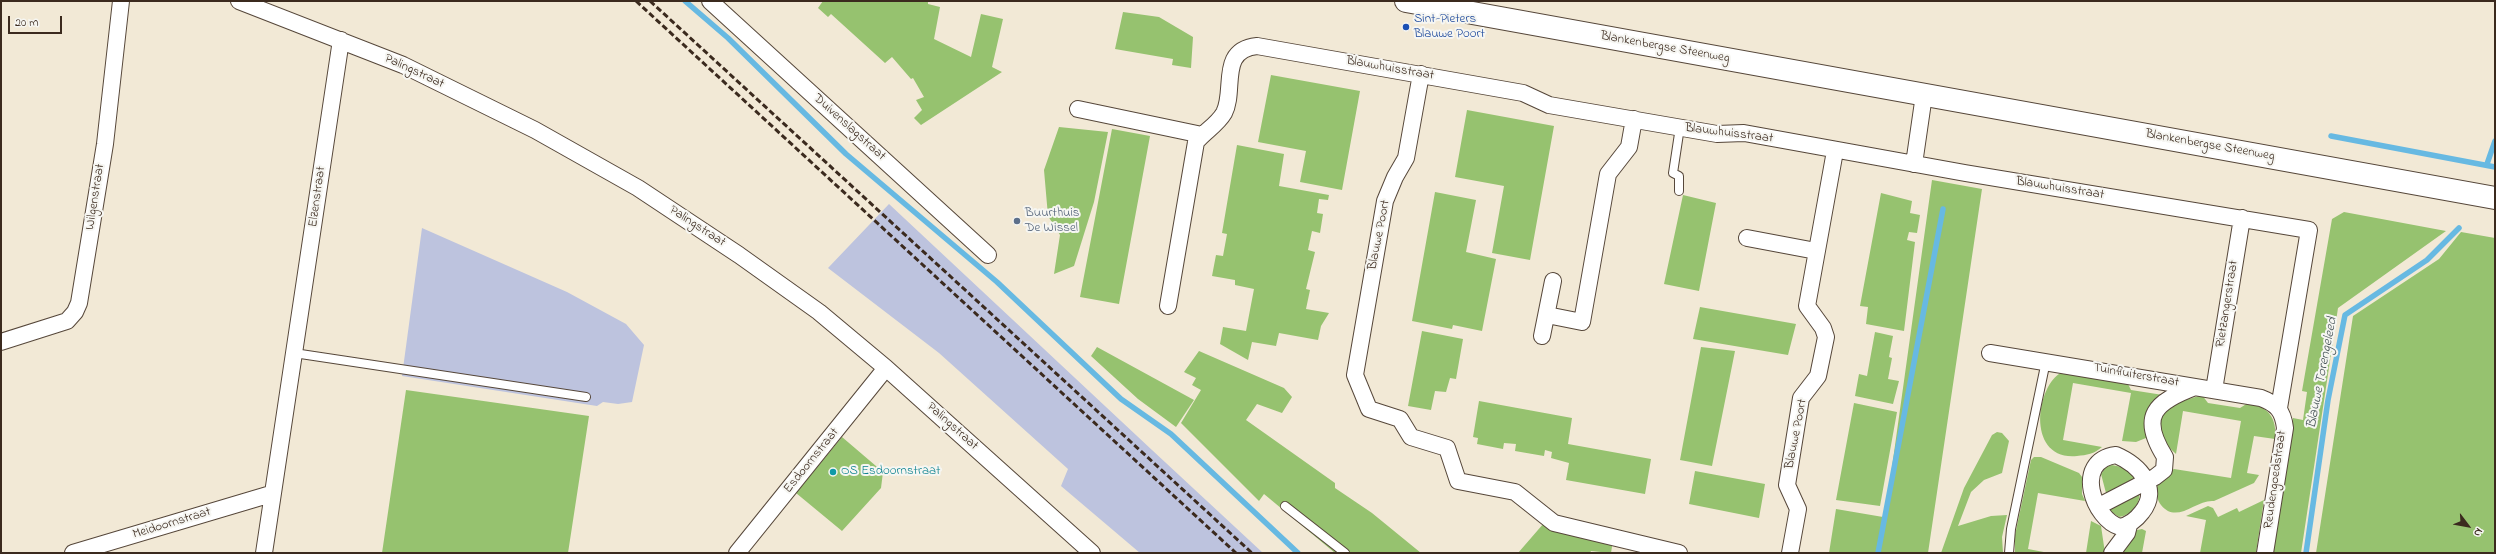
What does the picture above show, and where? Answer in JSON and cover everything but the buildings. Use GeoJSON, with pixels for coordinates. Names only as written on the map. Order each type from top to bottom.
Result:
{"type":"FeatureCollection","features":[{"type":"Feature","properties":{"kind":"main road","name":"Blankenbergse Steenweg"},"geometry":{"type":"LineString","coordinates":[[1406,1],[2495,198]]}},
{"type":"Feature","properties":{"kind":"street","name":"Wilgenstraat"},"geometry":{"type":"LineString","coordinates":[[1,342],[67,321],[75,312],[79,303],[105,144],[121,1]]}},
{"type":"Feature","properties":{"kind":"street","name":"Palingstraat"},"geometry":{"type":"LineString","coordinates":[[239,1],[403,65],[535,130],[638,188],[739,255],[813,308],[886,368],[1092,553]]}},
{"type":"Feature","properties":{"kind":"street","name":"Duivenslagstraat"},"geometry":{"type":"LineString","coordinates":[[710,1],[988,255]]}},
{"type":"Feature","properties":{"kind":"street","name":"Elzenstraat"},"geometry":{"type":"LineString","coordinates":[[264,553],[271,494],[294,353],[341,40]]}},
{"type":"Feature","properties":{"kind":"street","name":"Blauwhuisstraat"},"geometry":{"type":"LineString","coordinates":[[1168,306],[1196,142],[1216,124],[1224,112],[1233,60],[1239,52],[1247,47],[1257,46],[1523,93],[1549,104],[1634,120],[1717,134],[1744,133],[1834,151],[2309,230],[2279,408]]}},
{"type":"Feature","properties":{"kind":"street","name":"Blauwe Poort"},"geometry":{"type":"LineString","coordinates":[[1421,74],[1406,158],[1395,177],[1386,201],[1355,375],[1370,410],[1400,419],[1411,437],[1447,448],[1458,481],[1515,492],[1554,523],[1679,553]]}},
{"type":"Feature","properties":{"kind":"street"},"geometry":{"type":"LineString","coordinates":[[1914,164],[1924,95]]}},
{"type":"Feature","properties":{"kind":"street"},"geometry":{"type":"LineString","coordinates":[[1078,109],[1202,135]]}},
{"type":"Feature","properties":{"kind":"street"},"geometry":{"type":"LineString","coordinates":[[1547,315],[1582,322],[1608,174],[1629,147],[1634,120]]}},
{"type":"Feature","properties":{"kind":"street","name":"Blauwe Poort"},"geometry":{"type":"LineString","coordinates":[[1790,553],[1798,509],[1787,485],[1801,398],[1818,376],[1826,337],[1823,328],[1807,306],[1834,151]]}},
{"type":"Feature","properties":{"kind":"street","name":"Rietzangerstraat"},"geometry":{"type":"LineString","coordinates":[[2214,390],[2242,218]]}},
{"type":"Feature","properties":{"kind":"street"},"geometry":{"type":"LineString","coordinates":[[1747,238],[1816,251]]}},
{"type":"Feature","properties":{"kind":"street"},"geometry":{"type":"LineString","coordinates":[[1542,336],[1553,280]]}},
{"type":"Feature","properties":{"kind":"street","name":"Tuinfluiterstraat"},"geometry":{"type":"LineString","coordinates":[[1990,353],[2046,360],[2261,398],[2279,408]]}},
{"type":"Feature","properties":{"kind":"street","name":"Esdoornstraat"},"geometry":{"type":"LineString","coordinates":[[737,553],[886,368]]}},
{"type":"Feature","properties":{"kind":"street"},"geometry":{"type":"LineString","coordinates":[[2098,506],[2164,470],[2167,462],[2154,439],[2152,426],[2155,412],[2169,398],[2195,387]]}},
{"type":"Feature","properties":{"kind":"street","name":"Reudengoedstraat"},"geometry":{"type":"LineString","coordinates":[[2265,553],[2285,428],[2283,417],[2279,408]]}},
{"type":"Feature","properties":{"kind":"street"},"geometry":{"type":"LineString","coordinates":[[2116,455],[2129,461],[2147,480],[2150,498],[2142,513],[2129,525],[2120,527],[2108,521],[2098,506],[2090,476],[2095,466],[2103,459],[2116,455]]}},
{"type":"Feature","properties":{"kind":"street","name":"Meidoornstraat"},"geometry":{"type":"LineString","coordinates":[[74,553],[271,494]]}},
{"type":"Feature","properties":{"kind":"street"},"geometry":{"type":"LineString","coordinates":[[2112,553],[2127,533],[2129,525]]}},
{"type":"Feature","properties":{"kind":"lane"},"geometry":{"type":"LineString","coordinates":[[1679,191],[1679,176],[1674,173],[1680,127]]}},
{"type":"Feature","properties":{"kind":"lane"},"geometry":{"type":"LineString","coordinates":[[294,353],[586,397]]}},
{"type":"Feature","properties":{"kind":"lane"},"geometry":{"type":"LineString","coordinates":[[2009,553],[2011,529],[2046,360]]}},
{"type":"Feature","properties":{"kind":"lane"},"geometry":{"type":"LineString","coordinates":[[1285,506],[1345,553]]}},
{"type":"Feature","properties":{"kind":"shaded area"},"geometry":{"type":"Polygon","coordinates":[[[889,204],[1263,553],[1140,553],[1061,486],[1068,469],[939,353],[828,268],[889,204]]]}},
{"type":"Feature","properties":{"kind":"shaded area"},"geometry":{"type":"Polygon","coordinates":[[[422,228],[567,292],[626,324],[644,345],[632,402],[618,404],[603,402],[597,406],[402,376],[422,228]]]}},
{"type":"Feature","properties":{"kind":"green space"},"geometry":{"type":"Polygon","coordinates":[[[823,1],[928,1],[928,4],[940,7],[934,39],[971,57],[981,14],[1003,19],[992,67],[1002,72],[921,125],[914,118],[922,110],[916,100],[924,97],[913,78],[911,79],[892,57],[885,63],[831,14],[828,17],[818,8],[823,1]]]}},
{"type":"Feature","properties":{"kind":"green space"},"geometry":{"type":"Polygon","coordinates":[[[1123,12],[1159,17],[1193,37],[1191,68],[1172,65],[1173,59],[1115,49],[1123,12]]]}},
{"type":"Feature","properties":{"kind":"green space"},"geometry":{"type":"Polygon","coordinates":[[[1271,75],[1360,91],[1342,190],[1300,182],[1306,151],[1258,142],[1271,75]]]}},
{"type":"Feature","properties":{"kind":"green space"},"geometry":{"type":"Polygon","coordinates":[[[1467,110],[1554,126],[1530,260],[1492,253],[1504,186],[1455,177],[1467,110]]]}},
{"type":"Feature","properties":{"kind":"green space"},"geometry":{"type":"Polygon","coordinates":[[[1059,127],[1108,132],[1094,202],[1074,266],[1054,274],[1060,235],[1048,216],[1044,170],[1059,127]]]}},
{"type":"Feature","properties":{"kind":"green space"},"geometry":{"type":"Polygon","coordinates":[[[1112,129],[1150,136],[1119,304],[1080,297],[1112,129]]]}},
{"type":"Feature","properties":{"kind":"green space"},"geometry":{"type":"Polygon","coordinates":[[[1237,145],[1284,154],[1279,186],[1329,195],[1328,200],[1319,199],[1317,213],[1323,214],[1320,233],[1312,231],[1308,250],[1315,252],[1306,289],[1310,290],[1306,309],[1329,313],[1321,326],[1318,340],[1279,333],[1276,346],[1252,342],[1248,360],[1220,344],[1223,327],[1246,331],[1254,289],[1235,285],[1235,280],[1212,276],[1216,255],[1223,256],[1227,234],[1222,233],[1237,145]]]}},
{"type":"Feature","properties":{"kind":"green space"},"geometry":{"type":"Polygon","coordinates":[[[1932,180],[1982,189],[1928,553],[1880,553],[1932,180]]]}},
{"type":"Feature","properties":{"kind":"green space"},"geometry":{"type":"Polygon","coordinates":[[[1435,192],[1476,200],[1466,252],[1496,259],[1482,331],[1453,325],[1452,329],[1412,321],[1435,192]]]}},
{"type":"Feature","properties":{"kind":"green space"},"geometry":{"type":"Polygon","coordinates":[[[1881,193],[1912,201],[1910,213],[1920,215],[1917,233],[1909,232],[1907,240],[1915,242],[1904,331],[1866,324],[1868,307],[1860,306],[1881,193]]]}},
{"type":"Feature","properties":{"kind":"green space"},"geometry":{"type":"Polygon","coordinates":[[[1683,195],[1716,203],[1699,291],[1664,284],[1683,195]]]}},
{"type":"Feature","properties":{"kind":"green space"},"geometry":{"type":"Polygon","coordinates":[[[2344,212],[2446,231],[2338,308],[2301,553],[2272,553],[2293,418],[2303,420],[2307,392],[2302,391],[2332,219],[2344,212]]]}},
{"type":"Feature","properties":{"kind":"green space"},"geometry":{"type":"Polygon","coordinates":[[[2461,232],[2495,238],[2495,553],[2316,553],[2353,316],[2439,259],[2461,232]]]}},
{"type":"Feature","properties":{"kind":"green space"},"geometry":{"type":"Polygon","coordinates":[[[1700,307],[1796,324],[1788,355],[1693,339],[1700,307]]]}},
{"type":"Feature","properties":{"kind":"green space"},"geometry":{"type":"Polygon","coordinates":[[[1422,331],[1463,339],[1456,379],[1450,378],[1446,392],[1435,391],[1431,410],[1408,406],[1422,331]]]}},
{"type":"Feature","properties":{"kind":"green space"},"geometry":{"type":"Polygon","coordinates":[[[1875,332],[1893,336],[1889,357],[1892,358],[1888,379],[1899,381],[1893,404],[1855,396],[1859,374],[1867,376],[1875,332]]]}},
{"type":"Feature","properties":{"kind":"green space"},"geometry":{"type":"Polygon","coordinates":[[[1097,347],[1194,400],[1176,427],[1138,399],[1091,356],[1097,347]]]}},
{"type":"Feature","properties":{"kind":"green space"},"geometry":{"type":"Polygon","coordinates":[[[1701,347],[1735,351],[1712,466],[1680,460],[1701,347]]]}},
{"type":"Feature","properties":{"kind":"green space"},"geometry":{"type":"Polygon","coordinates":[[[1199,351],[1284,388],[1292,397],[1282,413],[1257,404],[1246,420],[1335,483],[1335,488],[1372,513],[1421,553],[1335,553],[1264,494],[1259,501],[1181,423],[1201,390],[1192,385],[1196,378],[1184,372],[1199,351]]]}},
{"type":"Feature","properties":{"kind":"green space"},"geometry":{"type":"Polygon","coordinates":[[[2062,372],[2127,382],[2131,390],[2163,395],[2146,438],[2136,442],[2122,441],[2131,393],[2073,383],[2063,440],[2102,447],[2090,454],[2077,456],[2061,454],[2049,447],[2043,435],[2040,421],[2041,406],[2046,392],[2053,380],[2062,372]]]}},
{"type":"Feature","properties":{"kind":"green space"},"geometry":{"type":"Polygon","coordinates":[[[406,390],[589,416],[568,553],[382,553],[406,390]]]}},
{"type":"Feature","properties":{"kind":"green space"},"geometry":{"type":"Polygon","coordinates":[[[2202,395],[2208,403],[2240,408],[2248,403],[2261,407],[2273,419],[2275,425],[2275,439],[2254,436],[2247,473],[2259,475],[2254,483],[2214,501],[2207,501],[2187,510],[2174,513],[2161,505],[2158,499],[2157,487],[2164,476],[2174,469],[2231,478],[2241,421],[2183,411],[2176,454],[2160,439],[2160,418],[2166,406],[2202,395]]]}},
{"type":"Feature","properties":{"kind":"green space"},"geometry":{"type":"Polygon","coordinates":[[[1479,401],[1572,418],[1568,444],[1651,459],[1645,494],[1566,480],[1569,463],[1551,458],[1552,452],[1545,450],[1544,456],[1515,451],[1516,444],[1504,443],[1503,449],[1477,444],[1478,438],[1473,437],[1479,401]]]}},
{"type":"Feature","properties":{"kind":"green space"},"geometry":{"type":"Polygon","coordinates":[[[1854,403],[1897,412],[1880,506],[1836,500],[1854,403]]]}},
{"type":"Feature","properties":{"kind":"green space"},"geometry":{"type":"Polygon","coordinates":[[[1997,432],[2002,433],[2009,441],[2002,473],[1984,480],[1971,492],[1958,526],[1991,516],[2007,515],[2002,537],[2003,553],[1941,553],[1964,488],[1992,435],[1997,432]]]}},
{"type":"Feature","properties":{"kind":"green space"},"geometry":{"type":"Polygon","coordinates":[[[842,437],[883,472],[881,488],[842,531],[796,493],[842,437]]]}},
{"type":"Feature","properties":{"kind":"green space"},"geometry":{"type":"Polygon","coordinates":[[[2034,457],[2041,457],[2079,473],[2082,477],[2082,494],[2085,501],[2038,493],[2028,549],[2049,553],[2015,553],[2015,535],[2031,460],[2034,457]]]}},
{"type":"Feature","properties":{"kind":"green space"},"geometry":{"type":"Polygon","coordinates":[[[2112,465],[2126,468],[2137,479],[2106,493],[2101,474],[2106,467],[2112,465]]]}},
{"type":"Feature","properties":{"kind":"green space"},"geometry":{"type":"Polygon","coordinates":[[[1695,471],[1765,484],[1759,518],[1689,504],[1695,471]]]}},
{"type":"Feature","properties":{"kind":"green space"},"geometry":{"type":"Polygon","coordinates":[[[2139,492],[2137,505],[2131,512],[2119,517],[2110,511],[2110,508],[2139,492]]]}},
{"type":"Feature","properties":{"kind":"green space"},"geometry":{"type":"Polygon","coordinates":[[[2264,500],[2256,553],[2200,553],[2206,520],[2186,516],[2208,506],[2213,508],[2218,517],[2237,508],[2239,512],[2264,500]]]}},
{"type":"Feature","properties":{"kind":"green space"},"geometry":{"type":"Polygon","coordinates":[[[1836,509],[1883,517],[1877,553],[1829,553],[1836,509]]]}},
{"type":"Feature","properties":{"kind":"green space"},"geometry":{"type":"Polygon","coordinates":[[[2091,521],[2101,526],[2105,553],[2086,553],[2091,521]]]}},
{"type":"Feature","properties":{"kind":"green space"},"geometry":{"type":"Polygon","coordinates":[[[1544,523],[1613,540],[1611,553],[1591,551],[1590,553],[1518,553],[1544,523]]]}},
{"type":"Feature","properties":{"kind":"green space"},"geometry":{"type":"Polygon","coordinates":[[[2142,529],[2146,531],[2142,553],[2118,553],[2137,530],[2142,529]]]}},
{"type":"Feature","properties":{"kind":"waterway"},"geometry":{"type":"LineString","coordinates":[[685,1],[728,38],[846,154],[997,282],[1121,399],[1171,434],[1298,553]]}},
{"type":"Feature","properties":{"kind":"waterway"},"geometry":{"type":"LineString","coordinates":[[2331,136],[2495,167]]}},
{"type":"Feature","properties":{"kind":"waterway","name":"Blauwe Torengeleed"},"geometry":{"type":"LineString","coordinates":[[2487,164],[2495,141]]}},
{"type":"Feature","properties":{"kind":"waterway"},"geometry":{"type":"LineString","coordinates":[[1878,553],[1943,209]]}},
{"type":"Feature","properties":{"kind":"waterway","name":"Blauwe Torengeleed"},"geometry":{"type":"LineString","coordinates":[[2306,553],[2328,400],[2345,315],[2427,260],[2459,228]]}},
{"type":"Feature","properties":{"kind":"railway"},"geometry":{"type":"LineString","coordinates":[[636,1],[1236,553]]}},
{"type":"Feature","properties":{"kind":"railway"},"geometry":{"type":"LineString","coordinates":[[650,1],[1252,553]]}},
{"type":"Feature","properties":{"kind":"place","name":"Sint-Pieters Blauwe Poort"},"geometry":{"type":"Point","coordinates":[1406,27]}},
{"type":"Feature","properties":{"kind":"place","name":"Buurthuis De Wissel"},"geometry":{"type":"Point","coordinates":[1017,221]}},
{"type":"Feature","properties":{"kind":"place","name":"OS Esdoornstraat"},"geometry":{"type":"Point","coordinates":[833,472]}}]}
